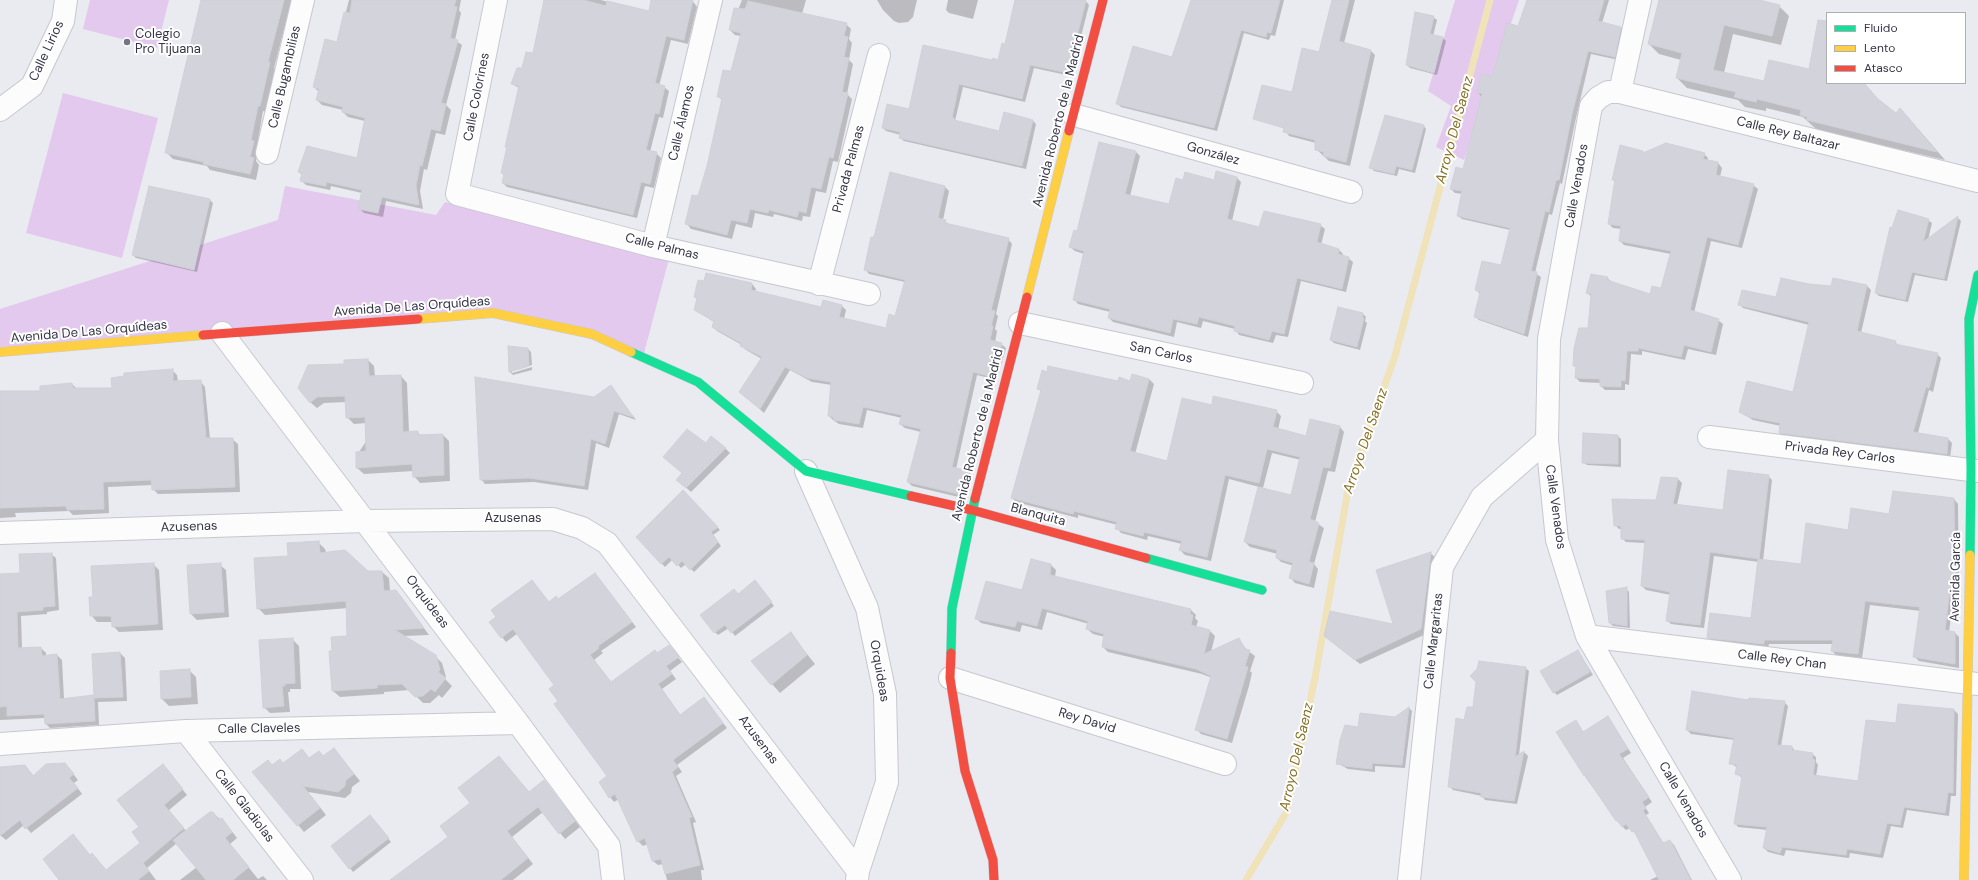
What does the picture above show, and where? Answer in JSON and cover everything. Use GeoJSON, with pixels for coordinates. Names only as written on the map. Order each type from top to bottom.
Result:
{"type":"FeatureCollection","features":[{"type":"Feature","properties":{"kind":"main road","name":"Avenida Roberto de la Madrid"},"geometry":{"type":"LineString","coordinates":[[994,880],[993,860],[964,771],[950,678],[952,608],[972,510],[1103,0]]}},
{"type":"Feature","properties":{"kind":"main road","name":"Avenida García"},"geometry":{"type":"LineString","coordinates":[[1964,880],[1973,684],[1974,470],[1969,319],[1978,275]]}},
{"type":"Feature","properties":{"kind":"main road","name":"Avenida De Las Orquídeas"},"geometry":{"type":"LineString","coordinates":[[0,352],[222,333],[493,313],[592,334],[698,382],[806,471]]}},
{"type":"Feature","properties":{"kind":"main road","name":"Blanquita"},"geometry":{"type":"LineString","coordinates":[[806,471],[972,510],[1262,590]]}},
{"type":"Feature","properties":{"kind":"street","name":"Calle Lirios"},"geometry":{"type":"LineString","coordinates":[[0,110],[32,86],[63,21],[66,0]]}},
{"type":"Feature","properties":{"kind":"street","name":"Calle Bugambilias"},"geometry":{"type":"LineString","coordinates":[[267,154],[302,0]]}},
{"type":"Feature","properties":{"kind":"street","name":"Calle Colorines"},"geometry":{"type":"LineString","coordinates":[[457,194],[496,0]]}},
{"type":"Feature","properties":{"kind":"street","name":"Calle Álamos"},"geometry":{"type":"LineString","coordinates":[[653,246],[711,0]]}},
{"type":"Feature","properties":{"kind":"street"},"geometry":{"type":"LineString","coordinates":[[1620,92],[1640,0]]}},
{"type":"Feature","properties":{"kind":"street","name":"Privada Palmas"},"geometry":{"type":"LineString","coordinates":[[819,284],[879,55]]}},
{"type":"Feature","properties":{"kind":"street","name":"Calle Rey Baltazar"},"geometry":{"type":"LineString","coordinates":[[1598,98],[1608,92],[1620,92],[1978,181]]}},
{"type":"Feature","properties":{"kind":"street","name":"Calle Venados"},"geometry":{"type":"LineString","coordinates":[[1598,98],[1591,106],[1549,339],[1547,440],[1557,540],[1587,636],[1730,880]]}},
{"type":"Feature","properties":{"kind":"street","name":"González"},"geometry":{"type":"LineString","coordinates":[[1074,115],[1351,192]]}},
{"type":"Feature","properties":{"kind":"street","name":"Calle Palmas"},"geometry":{"type":"LineString","coordinates":[[457,194],[653,246],[869,294]]}},
{"type":"Feature","properties":{"kind":"street","name":"San Carlos"},"geometry":{"type":"LineString","coordinates":[[1020,324],[1302,383]]}},
{"type":"Feature","properties":{"kind":"street","name":"Orquideas"},"geometry":{"type":"LineString","coordinates":[[222,333],[518,723],[609,846],[613,880]]}},
{"type":"Feature","properties":{"kind":"street","name":"Privada Rey Carlos"},"geometry":{"type":"LineString","coordinates":[[1709,437],[1974,470]]}},
{"type":"Feature","properties":{"kind":"street","name":"Calle Margaritas"},"geometry":{"type":"LineString","coordinates":[[1409,880],[1442,567],[1482,497],[1547,440]]}},
{"type":"Feature","properties":{"kind":"street","name":"Orquideas"},"geometry":{"type":"LineString","coordinates":[[806,471],[867,608],[884,694],[887,782],[858,875]]}},
{"type":"Feature","properties":{"kind":"street","name":"Azusenas"},"geometry":{"type":"LineString","coordinates":[[0,533],[365,521],[553,519],[582,528],[607,543],[858,875]]}},
{"type":"Feature","properties":{"kind":"street","name":"Calle Rey Chan"},"geometry":{"type":"LineString","coordinates":[[1587,636],[1973,684]]}},
{"type":"Feature","properties":{"kind":"street","name":"Rey David"},"geometry":{"type":"LineString","coordinates":[[950,678],[1225,764]]}},
{"type":"Feature","properties":{"kind":"street","name":"Calle Claveles"},"geometry":{"type":"LineString","coordinates":[[0,744],[186,731],[518,723]]}},
{"type":"Feature","properties":{"kind":"street","name":"Calle Gladiolas"},"geometry":{"type":"LineString","coordinates":[[186,731],[302,880]]}},
{"type":"Feature","properties":{"kind":"shaded area"},"geometry":{"type":"Polygon","coordinates":[[[90,0],[169,0],[157,48],[83,29],[90,0]]]}},
{"type":"Feature","properties":{"kind":"shaded area"},"geometry":{"type":"Polygon","coordinates":[[[1455,0],[1519,0],[1464,160],[1436,147],[1451,106],[1428,91],[1455,0]]]}},
{"type":"Feature","properties":{"kind":"shaded area"},"geometry":{"type":"Polygon","coordinates":[[[63,93],[158,118],[122,258],[26,233],[63,93]]]}},
{"type":"Feature","properties":{"kind":"shaded area"},"geometry":{"type":"Polygon","coordinates":[[[285,186],[436,215],[445,202],[669,259],[644,353],[499,315],[0,347],[0,309],[278,220],[285,186]]]}},
{"type":"Feature","properties":{"kind":"building"},"geometry":{"type":"Polygon","coordinates":[[[201,0],[284,0],[268,62],[270,62],[260,106],[258,106],[251,140],[254,141],[250,157],[254,158],[250,174],[203,164],[204,162],[165,153],[201,0]]]}},
{"type":"Feature","properties":{"kind":"building"},"geometry":{"type":"Polygon","coordinates":[[[352,0],[456,0],[454,6],[457,7],[450,38],[458,40],[441,103],[446,104],[440,131],[431,129],[422,166],[420,165],[416,186],[419,205],[382,197],[378,213],[358,209],[362,190],[326,182],[326,186],[300,181],[302,173],[298,172],[307,146],[357,158],[365,118],[342,112],[343,107],[316,100],[319,89],[313,87],[325,39],[337,42],[344,12],[350,13],[352,0]]]}},
{"type":"Feature","properties":{"kind":"building"},"geometry":{"type":"Polygon","coordinates":[[[544,0],[583,0],[606,6],[607,1],[649,11],[651,0],[693,0],[684,40],[666,36],[655,83],[665,86],[659,114],[655,113],[646,150],[657,152],[650,184],[641,182],[633,215],[502,183],[504,174],[501,173],[507,147],[505,147],[519,86],[511,84],[517,68],[522,68],[526,52],[533,53],[544,0]]]}},
{"type":"Feature","properties":{"kind":"building"},"geometry":{"type":"Polygon","coordinates":[[[1015,0],[1086,0],[1068,73],[1030,65],[1022,99],[959,84],[952,118],[954,118],[954,120],[999,131],[1004,112],[1033,120],[1022,166],[899,138],[900,132],[882,128],[887,104],[909,109],[923,45],[998,60],[1002,43],[1005,44],[1015,0]]]}},
{"type":"Feature","properties":{"kind":"building"},"geometry":{"type":"Polygon","coordinates":[[[1191,0],[1280,0],[1271,33],[1267,32],[1266,37],[1241,30],[1214,128],[1116,104],[1133,46],[1172,57],[1191,0]]]}},
{"type":"Feature","properties":{"kind":"building"},"geometry":{"type":"Polygon","coordinates":[[[1332,0],[1349,0],[1339,41],[1371,50],[1346,162],[1323,156],[1324,152],[1315,150],[1315,140],[1283,132],[1284,128],[1253,119],[1262,85],[1292,92],[1302,48],[1319,52],[1332,0]]]}},
{"type":"Feature","properties":{"kind":"building"},"geometry":{"type":"Polygon","coordinates":[[[1527,0],[1604,0],[1598,21],[1621,27],[1615,57],[1588,51],[1572,114],[1559,180],[1556,180],[1549,212],[1545,211],[1531,271],[1537,272],[1524,334],[1474,317],[1480,292],[1475,290],[1482,261],[1501,265],[1510,228],[1457,216],[1462,191],[1450,189],[1456,167],[1463,169],[1482,94],[1477,93],[1481,74],[1493,75],[1507,23],[1518,26],[1527,0]]]}},
{"type":"Feature","properties":{"kind":"building"},"geometry":{"type":"Polygon","coordinates":[[[1659,0],[1759,0],[1780,5],[1772,36],[1724,25],[1713,70],[1764,81],[1769,60],[1809,69],[1818,20],[1826,21],[1826,84],[1865,84],[1878,99],[1896,113],[1900,108],[1937,152],[1807,120],[1807,117],[1800,115],[1801,110],[1757,99],[1756,102],[1734,97],[1736,92],[1676,78],[1682,53],[1648,44],[1659,0]]]}},
{"type":"Feature","properties":{"kind":"building"},"geometry":{"type":"Polygon","coordinates":[[[748,1],[847,23],[844,36],[848,37],[844,57],[849,58],[842,92],[848,93],[833,158],[829,157],[821,189],[811,187],[806,213],[799,211],[797,217],[769,210],[768,213],[750,209],[747,223],[731,220],[727,235],[685,224],[692,195],[698,196],[707,166],[722,98],[717,97],[723,70],[731,71],[741,33],[729,30],[734,8],[745,9],[748,1]]]}},
{"type":"Feature","properties":{"kind":"building"},"geometry":{"type":"Polygon","coordinates":[[[1415,12],[1434,16],[1430,34],[1443,37],[1434,73],[1406,65],[1415,12]]]}},
{"type":"Feature","properties":{"kind":"building"},"geometry":{"type":"Polygon","coordinates":[[[1385,115],[1424,125],[1412,170],[1396,166],[1394,174],[1369,168],[1385,115]]]}},
{"type":"Feature","properties":{"kind":"building"},"geometry":{"type":"Polygon","coordinates":[[[1099,142],[1136,151],[1125,194],[1169,204],[1176,178],[1183,180],[1185,172],[1214,180],[1216,171],[1237,177],[1227,219],[1259,227],[1264,211],[1321,224],[1317,242],[1339,249],[1338,254],[1349,257],[1342,289],[1297,278],[1284,334],[1272,331],[1269,340],[1234,331],[1235,326],[1199,317],[1197,324],[1173,319],[1170,333],[1108,318],[1110,309],[1073,300],[1084,251],[1069,247],[1074,230],[1077,231],[1099,142]]]}},
{"type":"Feature","properties":{"kind":"building"},"geometry":{"type":"Polygon","coordinates":[[[1666,143],[1705,153],[1703,159],[1718,162],[1716,175],[1754,184],[1738,245],[1707,237],[1690,310],[1719,319],[1711,352],[1684,345],[1681,357],[1638,348],[1638,351],[1627,351],[1625,381],[1621,380],[1621,387],[1600,386],[1600,379],[1575,378],[1576,366],[1573,366],[1574,348],[1579,328],[1588,328],[1591,294],[1586,293],[1591,274],[1608,277],[1607,280],[1650,294],[1652,286],[1661,288],[1671,251],[1619,241],[1621,226],[1608,224],[1615,179],[1612,180],[1620,145],[1643,151],[1643,153],[1666,143]]]}},
{"type":"Feature","properties":{"kind":"building"},"geometry":{"type":"Polygon","coordinates":[[[890,172],[945,186],[938,218],[946,220],[945,223],[1009,238],[991,310],[995,311],[991,326],[993,326],[990,340],[1002,343],[993,377],[973,372],[952,467],[969,471],[963,495],[907,482],[921,429],[899,424],[902,415],[863,407],[859,424],[834,420],[833,417],[828,416],[831,382],[807,378],[785,367],[760,409],[739,392],[762,357],[740,346],[741,343],[712,327],[714,321],[694,310],[697,298],[694,297],[698,280],[704,281],[706,273],[752,283],[751,290],[821,307],[823,300],[842,305],[839,317],[886,328],[889,314],[895,316],[905,280],[864,270],[871,237],[874,237],[890,172]]]}},
{"type":"Feature","properties":{"kind":"building"},"geometry":{"type":"Polygon","coordinates":[[[149,186],[210,199],[194,270],[132,255],[149,186]]]}},
{"type":"Feature","properties":{"kind":"building"},"geometry":{"type":"Polygon","coordinates":[[[1898,210],[1929,219],[1923,242],[1958,216],[1944,279],[1912,272],[1905,300],[1875,293],[1890,227],[1892,228],[1898,210]]]}},
{"type":"Feature","properties":{"kind":"building"},"geometry":{"type":"Polygon","coordinates":[[[1781,278],[1809,284],[1831,286],[1833,278],[1867,285],[1857,331],[1896,341],[1895,344],[1938,353],[1929,388],[1926,387],[1913,432],[1948,438],[1947,454],[1779,433],[1780,423],[1749,417],[1739,412],[1747,381],[1793,392],[1809,322],[1738,305],[1742,290],[1776,297],[1781,278]]]}},
{"type":"Feature","properties":{"kind":"building"},"geometry":{"type":"Polygon","coordinates":[[[1338,307],[1363,313],[1362,318],[1364,318],[1357,347],[1330,340],[1338,307]]]}},
{"type":"Feature","properties":{"kind":"building"},"geometry":{"type":"Polygon","coordinates":[[[508,346],[528,348],[529,366],[509,372],[508,346]]]}},
{"type":"Feature","properties":{"kind":"building"},"geometry":{"type":"Polygon","coordinates":[[[368,359],[369,376],[401,375],[403,432],[418,431],[418,435],[443,434],[444,475],[413,477],[412,464],[356,468],[356,452],[366,451],[365,417],[346,418],[345,396],[317,397],[310,403],[298,388],[308,365],[344,364],[344,360],[368,359]]]}},
{"type":"Feature","properties":{"kind":"building"},"geometry":{"type":"Polygon","coordinates":[[[1048,366],[1118,381],[1119,377],[1130,381],[1132,374],[1149,379],[1130,451],[1167,461],[1182,398],[1212,405],[1213,396],[1277,410],[1273,427],[1306,436],[1310,419],[1340,426],[1330,468],[1323,467],[1310,519],[1319,523],[1309,562],[1314,563],[1309,584],[1289,578],[1293,563],[1276,558],[1277,550],[1244,542],[1258,487],[1291,495],[1300,457],[1267,449],[1259,483],[1225,475],[1207,557],[1179,550],[1182,541],[1144,532],[1143,536],[1115,529],[1117,522],[1074,511],[1073,514],[1011,498],[1041,390],[1037,389],[1042,370],[1047,372],[1048,366]]]}},
{"type":"Feature","properties":{"kind":"building"},"geometry":{"type":"Polygon","coordinates":[[[173,369],[173,381],[201,380],[206,438],[233,438],[235,487],[152,490],[151,480],[103,482],[104,509],[67,510],[66,506],[0,508],[0,391],[40,391],[40,386],[72,383],[73,388],[112,388],[111,378],[124,376],[124,373],[173,369]]]}},
{"type":"Feature","properties":{"kind":"building"},"geometry":{"type":"Polygon","coordinates":[[[475,377],[594,397],[611,385],[633,417],[614,411],[605,444],[591,439],[584,486],[529,478],[480,480],[475,377]]]}},
{"type":"Feature","properties":{"kind":"building"},"geometry":{"type":"Polygon","coordinates":[[[687,429],[706,443],[711,436],[726,448],[686,488],[676,480],[682,473],[663,457],[687,429]]]}},
{"type":"Feature","properties":{"kind":"building"},"geometry":{"type":"Polygon","coordinates":[[[1583,433],[1618,435],[1618,464],[1582,463],[1583,433]]]}},
{"type":"Feature","properties":{"kind":"building"},"geometry":{"type":"Polygon","coordinates":[[[1728,470],[1769,475],[1759,559],[1710,552],[1700,625],[1666,621],[1670,592],[1641,586],[1645,540],[1621,539],[1621,526],[1614,526],[1612,499],[1656,500],[1661,477],[1678,478],[1673,504],[1723,510],[1728,470]]]}},
{"type":"Feature","properties":{"kind":"building"},"geometry":{"type":"Polygon","coordinates":[[[683,490],[718,527],[711,532],[718,542],[690,570],[682,561],[677,566],[669,557],[661,564],[636,537],[683,490]]]}},
{"type":"Feature","properties":{"kind":"building"},"geometry":{"type":"Polygon","coordinates":[[[1893,491],[1954,498],[1955,582],[1951,581],[1945,630],[1955,632],[1955,664],[1913,657],[1920,607],[1865,601],[1858,654],[1831,651],[1833,640],[1764,640],[1764,644],[1707,638],[1710,613],[1751,618],[1758,559],[1801,564],[1806,523],[1848,530],[1851,508],[1889,514],[1893,491]]]}},
{"type":"Feature","properties":{"kind":"building"},"geometry":{"type":"Polygon","coordinates":[[[319,541],[320,553],[345,550],[368,571],[382,571],[384,591],[396,590],[424,628],[395,630],[436,655],[440,670],[438,672],[446,678],[435,692],[431,689],[423,696],[415,697],[402,684],[377,685],[377,688],[332,691],[329,651],[332,651],[331,637],[347,636],[346,601],[257,609],[254,558],[288,556],[287,543],[319,541]]]}},
{"type":"Feature","properties":{"kind":"building"},"geometry":{"type":"Polygon","coordinates":[[[1431,552],[1421,629],[1355,660],[1324,636],[1330,611],[1393,624],[1376,570],[1431,552]]]}},
{"type":"Feature","properties":{"kind":"building"},"geometry":{"type":"Polygon","coordinates":[[[52,553],[55,606],[43,607],[43,610],[17,612],[18,648],[41,647],[42,656],[57,654],[60,699],[94,695],[92,654],[120,652],[123,697],[94,698],[95,721],[45,724],[44,714],[7,716],[7,706],[0,707],[0,574],[20,573],[19,554],[52,553]]]}},
{"type":"Feature","properties":{"kind":"building"},"geometry":{"type":"Polygon","coordinates":[[[1031,559],[1051,564],[1050,575],[1191,609],[1190,614],[1193,615],[1191,625],[1210,630],[1204,654],[1239,638],[1245,649],[1250,650],[1245,666],[1248,667],[1227,739],[1195,730],[1211,676],[1196,669],[1102,647],[1104,634],[1086,629],[1088,621],[1042,608],[1037,626],[1017,621],[1015,627],[975,619],[986,581],[1022,590],[1031,559]]]}},
{"type":"Feature","properties":{"kind":"building"},"geometry":{"type":"Polygon","coordinates":[[[154,563],[158,624],[112,627],[111,616],[90,616],[89,597],[93,597],[91,566],[154,563]]]}},
{"type":"Feature","properties":{"kind":"building"},"geometry":{"type":"Polygon","coordinates":[[[221,563],[224,612],[190,614],[187,565],[221,563]]]}},
{"type":"Feature","properties":{"kind":"building"},"geometry":{"type":"Polygon","coordinates":[[[595,573],[632,622],[598,646],[599,648],[590,655],[611,682],[655,650],[657,653],[669,645],[679,657],[666,666],[672,674],[658,684],[680,715],[704,697],[723,723],[673,760],[678,767],[672,772],[692,817],[689,818],[700,865],[665,874],[661,859],[652,861],[645,838],[637,842],[615,794],[609,798],[599,782],[607,776],[554,704],[558,701],[549,689],[554,685],[513,629],[501,638],[489,622],[496,617],[491,610],[532,580],[549,602],[556,596],[558,599],[595,573]]]}},
{"type":"Feature","properties":{"kind":"building"},"geometry":{"type":"Polygon","coordinates":[[[755,580],[772,602],[731,633],[725,625],[714,633],[700,615],[734,589],[738,594],[755,580]]]}},
{"type":"Feature","properties":{"kind":"building"},"geometry":{"type":"Polygon","coordinates":[[[1627,587],[1627,626],[1609,623],[1606,591],[1627,587]]]}},
{"type":"Feature","properties":{"kind":"building"},"geometry":{"type":"Polygon","coordinates":[[[791,632],[807,655],[771,685],[751,661],[791,632]]]}},
{"type":"Feature","properties":{"kind":"building"},"geometry":{"type":"Polygon","coordinates":[[[293,638],[295,683],[284,684],[285,686],[282,686],[284,706],[263,708],[259,640],[293,638]]]}},
{"type":"Feature","properties":{"kind":"building"},"geometry":{"type":"Polygon","coordinates":[[[1578,650],[1590,672],[1553,693],[1540,671],[1578,650]]]}},
{"type":"Feature","properties":{"kind":"building"},"geometry":{"type":"Polygon","coordinates":[[[1479,661],[1526,667],[1515,757],[1524,751],[1514,801],[1481,797],[1481,793],[1448,787],[1456,718],[1464,720],[1467,707],[1473,707],[1476,682],[1470,676],[1477,669],[1479,661]]]}},
{"type":"Feature","properties":{"kind":"building"},"geometry":{"type":"Polygon","coordinates":[[[190,669],[191,697],[161,699],[160,671],[190,669]]]}},
{"type":"Feature","properties":{"kind":"building"},"geometry":{"type":"Polygon","coordinates":[[[1692,691],[1748,700],[1749,698],[1785,701],[1777,745],[1792,746],[1792,750],[1813,753],[1812,759],[1815,760],[1813,775],[1858,781],[1866,720],[1896,723],[1898,704],[1954,709],[1953,793],[1948,792],[1945,813],[1904,807],[1900,825],[1887,823],[1880,854],[1847,849],[1846,855],[1782,847],[1780,853],[1763,848],[1767,827],[1734,824],[1742,776],[1735,774],[1737,765],[1729,764],[1734,738],[1686,730],[1692,691]]]}},
{"type":"Feature","properties":{"kind":"building"},"geometry":{"type":"Polygon","coordinates":[[[1409,707],[1402,765],[1372,763],[1372,769],[1336,764],[1340,740],[1345,725],[1358,727],[1360,713],[1395,717],[1409,707]]]}},
{"type":"Feature","properties":{"kind":"building"},"geometry":{"type":"Polygon","coordinates":[[[1608,716],[1628,749],[1619,754],[1649,797],[1642,802],[1646,808],[1643,811],[1663,843],[1670,840],[1691,880],[1659,880],[1634,831],[1632,832],[1626,824],[1622,827],[1617,820],[1616,821],[1585,775],[1584,776],[1556,732],[1576,720],[1583,732],[1608,716]]]}},
{"type":"Feature","properties":{"kind":"building"},"geometry":{"type":"Polygon","coordinates":[[[334,748],[354,774],[346,780],[345,786],[338,792],[303,786],[320,808],[297,826],[252,772],[268,760],[272,765],[280,759],[283,763],[302,749],[309,758],[319,751],[323,756],[334,748]]]}},
{"type":"Feature","properties":{"kind":"building"},"geometry":{"type":"Polygon","coordinates":[[[499,756],[529,792],[544,780],[575,821],[559,834],[538,807],[507,831],[528,858],[501,880],[390,880],[448,837],[440,826],[470,803],[458,788],[499,756]]]}},
{"type":"Feature","properties":{"kind":"building"},"geometry":{"type":"Polygon","coordinates":[[[65,763],[74,774],[69,778],[78,788],[25,829],[20,820],[0,836],[0,767],[25,765],[33,776],[46,764],[65,763]]]}},
{"type":"Feature","properties":{"kind":"building"},"geometry":{"type":"Polygon","coordinates":[[[163,764],[183,789],[164,805],[184,828],[143,863],[149,871],[138,880],[59,880],[43,859],[73,834],[90,855],[92,853],[106,870],[140,843],[132,832],[139,827],[117,800],[163,764]]]}},
{"type":"Feature","properties":{"kind":"building"},"geometry":{"type":"Polygon","coordinates":[[[210,812],[213,812],[219,820],[222,818],[232,832],[225,838],[249,867],[233,880],[206,880],[173,840],[210,812]]]}},
{"type":"Feature","properties":{"kind":"building"},"geometry":{"type":"Polygon","coordinates":[[[370,815],[389,838],[349,869],[331,846],[370,815]]]}},
{"type":"Feature","properties":{"kind":"waterway","name":"Arroyo Del Saenz"},"geometry":{"type":"LineString","coordinates":[[1246,880],[1286,813],[1315,678],[1348,490],[1395,356],[1490,0]]}},
{"type":"Feature","properties":{"kind":"traffic: fast"},"geometry":{"type":"LineString","coordinates":[[1970,555],[1971,470],[1969,319],[1978,275]]}},
{"type":"Feature","properties":{"kind":"traffic: fast"},"geometry":{"type":"LineString","coordinates":[[631,352],[698,382],[806,471],[911,496]]}},
{"type":"Feature","properties":{"kind":"traffic: fast"},"geometry":{"type":"LineString","coordinates":[[951,653],[952,608],[975,499]]}},
{"type":"Feature","properties":{"kind":"traffic: fast"},"geometry":{"type":"LineString","coordinates":[[1146,558],[1262,590]]}},
{"type":"Feature","properties":{"kind":"traffic: slow"},"geometry":{"type":"LineString","coordinates":[[1027,297],[1069,131]]}},
{"type":"Feature","properties":{"kind":"traffic: slow"},"geometry":{"type":"LineString","coordinates":[[418,319],[493,313],[592,334],[631,352]]}},
{"type":"Feature","properties":{"kind":"traffic: slow"},"geometry":{"type":"LineString","coordinates":[[0,352],[203,335]]}},
{"type":"Feature","properties":{"kind":"traffic: slow"},"geometry":{"type":"LineString","coordinates":[[1964,880],[1970,555]]}},
{"type":"Feature","properties":{"kind":"traffic: jam"},"geometry":{"type":"LineString","coordinates":[[1069,131],[1103,0]]}},
{"type":"Feature","properties":{"kind":"traffic: jam"},"geometry":{"type":"LineString","coordinates":[[975,499],[1027,297]]}},
{"type":"Feature","properties":{"kind":"traffic: jam"},"geometry":{"type":"LineString","coordinates":[[203,335],[418,319]]}},
{"type":"Feature","properties":{"kind":"traffic: jam"},"geometry":{"type":"LineString","coordinates":[[911,496],[972,510],[1146,558]]}},
{"type":"Feature","properties":{"kind":"traffic: jam"},"geometry":{"type":"LineString","coordinates":[[951,653],[950,678],[965,771],[993,860],[994,880]]}},
{"type":"Feature","properties":{"kind":"place","name":"Colegio Pro Tijuana"},"geometry":{"type":"Point","coordinates":[127,42]}}]}
